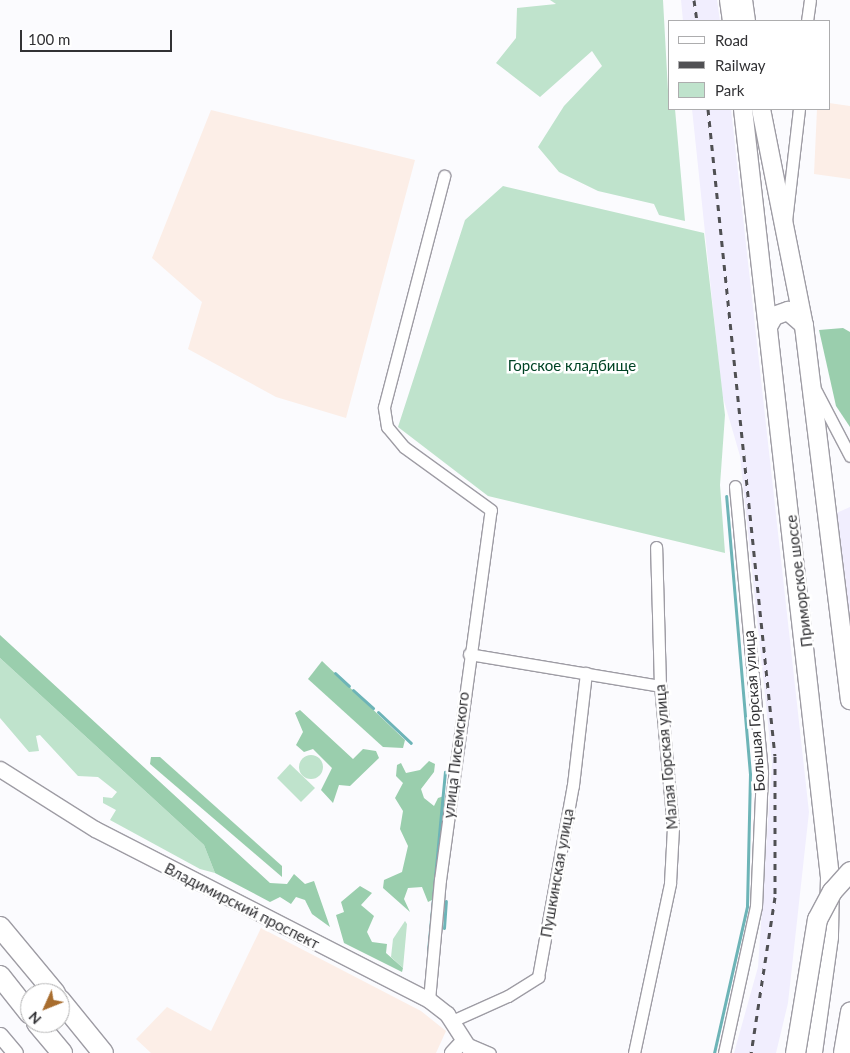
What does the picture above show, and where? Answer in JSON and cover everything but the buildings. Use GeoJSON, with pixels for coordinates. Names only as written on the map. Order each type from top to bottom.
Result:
{"type":"FeatureCollection","features":[{"type":"Feature","properties":{"kind":"highway"},"geometry":{"type":"LineString","coordinates":[[795,1053],[817,919],[832,891],[850,871]]}},
{"type":"Feature","properties":{"kind":"highway"},"geometry":{"type":"LineString","coordinates":[[0,927],[47,983]]}},
{"type":"Feature","properties":{"kind":"highway"},"geometry":{"type":"LineString","coordinates":[[0,976],[20,1001]]}},
{"type":"Feature","properties":{"kind":"highway"},"geometry":{"type":"LineString","coordinates":[[70,1012],[103,1053]]}},
{"type":"Feature","properties":{"kind":"highway"},"geometry":{"type":"LineString","coordinates":[[46,1033],[62,1053]]}},
{"type":"Feature","properties":{"kind":"main road"},"geometry":{"type":"LineString","coordinates":[[729,0],[732,20]]}},
{"type":"Feature","properties":{"kind":"main road"},"geometry":{"type":"LineString","coordinates":[[743,0],[746,20]]}},
{"type":"Feature","properties":{"kind":"main road","name":"Приморское шоссе"},"geometry":{"type":"LineString","coordinates":[[744,110],[830,877],[829,937],[813,1053]]}},
{"type":"Feature","properties":{"kind":"main road"},"geometry":{"type":"LineString","coordinates":[[760,110],[783,232],[804,326],[850,700]]}},
{"type":"Feature","properties":{"kind":"main road"},"geometry":{"type":"LineString","coordinates":[[769,325],[774,316],[788,311],[804,326]]}},
{"type":"Feature","properties":{"kind":"main road","name":"Владимирский проспект"},"geometry":{"type":"LineString","coordinates":[[0,769],[94,829],[429,1000],[452,1021],[467,1047]]}},
{"type":"Feature","properties":{"kind":"main road"},"geometry":{"type":"LineString","coordinates":[[843,1053],[850,1012]]}},
{"type":"Feature","properties":{"kind":"main road"},"geometry":{"type":"LineString","coordinates":[[0,1034],[15,1053]]}},
{"type":"Feature","properties":{"kind":"street"},"geometry":{"type":"LineString","coordinates":[[807,20],[810,0]]}},
{"type":"Feature","properties":{"kind":"street"},"geometry":{"type":"LineString","coordinates":[[783,232],[799,110]]}},
{"type":"Feature","properties":{"kind":"street","name":"улица Писемского"},"geometry":{"type":"LineString","coordinates":[[429,1000],[469,654],[491,510],[404,447],[387,427],[384,407],[444,176]]}},
{"type":"Feature","properties":{"kind":"street"},"geometry":{"type":"LineString","coordinates":[[811,380],[850,456]]}},
{"type":"Feature","properties":{"kind":"street","name":"Большая Горская улица"},"geometry":{"type":"LineString","coordinates":[[724,1053],[756,906],[762,772],[735,486]]}},
{"type":"Feature","properties":{"kind":"street","name":"Малая Горская улица"},"geometry":{"type":"LineString","coordinates":[[634,1053],[670,883],[674,828],[660,686],[656,547]]}},
{"type":"Feature","properties":{"kind":"street"},"geometry":{"type":"LineString","coordinates":[[469,654],[660,686]]}},
{"type":"Feature","properties":{"kind":"street","name":"Пушкинская улица"},"geometry":{"type":"LineString","coordinates":[[452,1021],[508,996],[538,977],[573,785],[586,673]]}},
{"type":"Feature","properties":{"kind":"street"},"geometry":{"type":"LineString","coordinates":[[452,1053],[467,1047],[490,1053]]}},
{"type":"Feature","properties":{"kind":"shaded area"},"geometry":{"type":"Polygon","coordinates":[[[681,0],[717,0],[720,20],[683,20],[681,0]]]}},
{"type":"Feature","properties":{"kind":"shaded area"},"geometry":{"type":"Polygon","coordinates":[[[830,103],[850,106],[850,179],[814,174],[817,110],[830,110],[830,103]]]}},
{"type":"Feature","properties":{"kind":"shaded area"},"geometry":{"type":"Polygon","coordinates":[[[211,110],[415,160],[346,418],[276,397],[188,349],[202,302],[152,258],[211,110]]]}},
{"type":"Feature","properties":{"kind":"shaded area"},"geometry":{"type":"Polygon","coordinates":[[[692,110],[731,110],[809,812],[788,1003],[776,1053],[734,1053],[758,967],[772,763],[740,456],[722,394],[692,110]]]}},
{"type":"Feature","properties":{"kind":"shaded area"},"geometry":{"type":"Polygon","coordinates":[[[850,507],[850,615],[832,515],[850,507]]]}},
{"type":"Feature","properties":{"kind":"shaded area"},"geometry":{"type":"Polygon","coordinates":[[[261,928],[421,1011],[446,1031],[436,1053],[151,1053],[136,1039],[167,1007],[211,1031],[261,928]]]}},
{"type":"Feature","properties":{"kind":"green space"},"geometry":{"type":"Polygon","coordinates":[[[550,0],[663,0],[668,110],[675,110],[685,221],[659,215],[654,204],[598,191],[559,172],[538,147],[564,106],[602,66],[592,51],[540,97],[496,63],[516,38],[517,8],[556,4],[550,0]]]}},
{"type":"Feature","properties":{"kind":"green space","name":"Горское кладбище"},"geometry":{"type":"Polygon","coordinates":[[[503,186],[704,233],[725,415],[720,485],[725,553],[488,496],[398,427],[465,220],[503,186]]]}},
{"type":"Feature","properties":{"kind":"green space"},"geometry":{"type":"Polygon","coordinates":[[[843,328],[850,332],[850,427],[836,406],[819,330],[843,328]]]}},
{"type":"Feature","properties":{"kind":"green space"},"geometry":{"type":"Polygon","coordinates":[[[0,635],[270,883],[287,884],[294,874],[305,884],[314,881],[330,927],[312,914],[305,900],[296,897],[291,904],[280,897],[270,902],[215,873],[204,845],[0,658],[0,635]]]}},
{"type":"Feature","properties":{"kind":"green space"},"geometry":{"type":"Polygon","coordinates":[[[0,658],[204,845],[215,873],[200,869],[110,820],[116,810],[103,803],[103,797],[112,798],[117,792],[98,777],[78,776],[40,735],[36,736],[39,751],[29,752],[0,718],[0,658]]]}},
{"type":"Feature","properties":{"kind":"green space"},"geometry":{"type":"Polygon","coordinates":[[[322,661],[405,740],[403,748],[383,747],[308,679],[322,661]]]}},
{"type":"Feature","properties":{"kind":"green space"},"geometry":{"type":"Polygon","coordinates":[[[300,710],[353,759],[363,749],[376,751],[379,758],[350,786],[339,785],[333,803],[321,790],[332,768],[313,749],[304,752],[296,745],[303,732],[295,713],[300,710]]]}},
{"type":"Feature","properties":{"kind":"green space"},"geometry":{"type":"Polygon","coordinates":[[[311,755],[320,758],[323,767],[320,776],[311,779],[302,776],[299,767],[302,758],[311,755]]]}},
{"type":"Feature","properties":{"kind":"green space"},"geometry":{"type":"Polygon","coordinates":[[[151,757],[160,757],[282,866],[282,877],[150,764],[151,757]]]}},
{"type":"Feature","properties":{"kind":"green space"},"geometry":{"type":"Polygon","coordinates":[[[429,761],[435,764],[434,772],[421,789],[424,798],[434,806],[438,798],[444,796],[445,802],[434,899],[428,902],[422,887],[408,888],[404,899],[410,912],[383,888],[384,880],[402,872],[408,846],[400,829],[403,811],[395,798],[403,783],[396,776],[397,765],[401,763],[406,773],[420,770],[429,761]]]}},
{"type":"Feature","properties":{"kind":"green space"},"geometry":{"type":"Polygon","coordinates":[[[290,764],[315,788],[301,802],[277,778],[290,764]]]}},
{"type":"Feature","properties":{"kind":"green space"},"geometry":{"type":"Polygon","coordinates":[[[360,886],[372,893],[361,905],[374,916],[367,932],[372,942],[387,944],[386,953],[403,968],[402,972],[344,943],[336,915],[344,912],[341,902],[360,886]]]}},
{"type":"Feature","properties":{"kind":"green space"},"geometry":{"type":"Polygon","coordinates":[[[405,921],[407,924],[403,968],[391,957],[393,939],[405,921]]]}},
{"type":"Feature","properties":{"kind":"waterway"},"geometry":{"type":"LineString","coordinates":[[714,1053],[747,906],[750,774],[726,496]]}},
{"type":"Feature","properties":{"kind":"waterway"},"geometry":{"type":"LineString","coordinates":[[335,673],[349,686]]}},
{"type":"Feature","properties":{"kind":"waterway"},"geometry":{"type":"LineString","coordinates":[[353,690],[373,708]]}},
{"type":"Feature","properties":{"kind":"waterway"},"geometry":{"type":"LineString","coordinates":[[378,712],[411,743]]}},
{"type":"Feature","properties":{"kind":"waterway"},"geometry":{"type":"LineString","coordinates":[[428,951],[445,772]]}},
{"type":"Feature","properties":{"kind":"waterway"},"geometry":{"type":"LineString","coordinates":[[444,928],[446,901]]}},
{"type":"Feature","properties":{"kind":"railway"},"geometry":{"type":"LineString","coordinates":[[694,0],[697,20]]}},
{"type":"Feature","properties":{"kind":"railway"},"geometry":{"type":"LineString","coordinates":[[708,110],[775,756],[775,897],[751,1053]]}}]}
